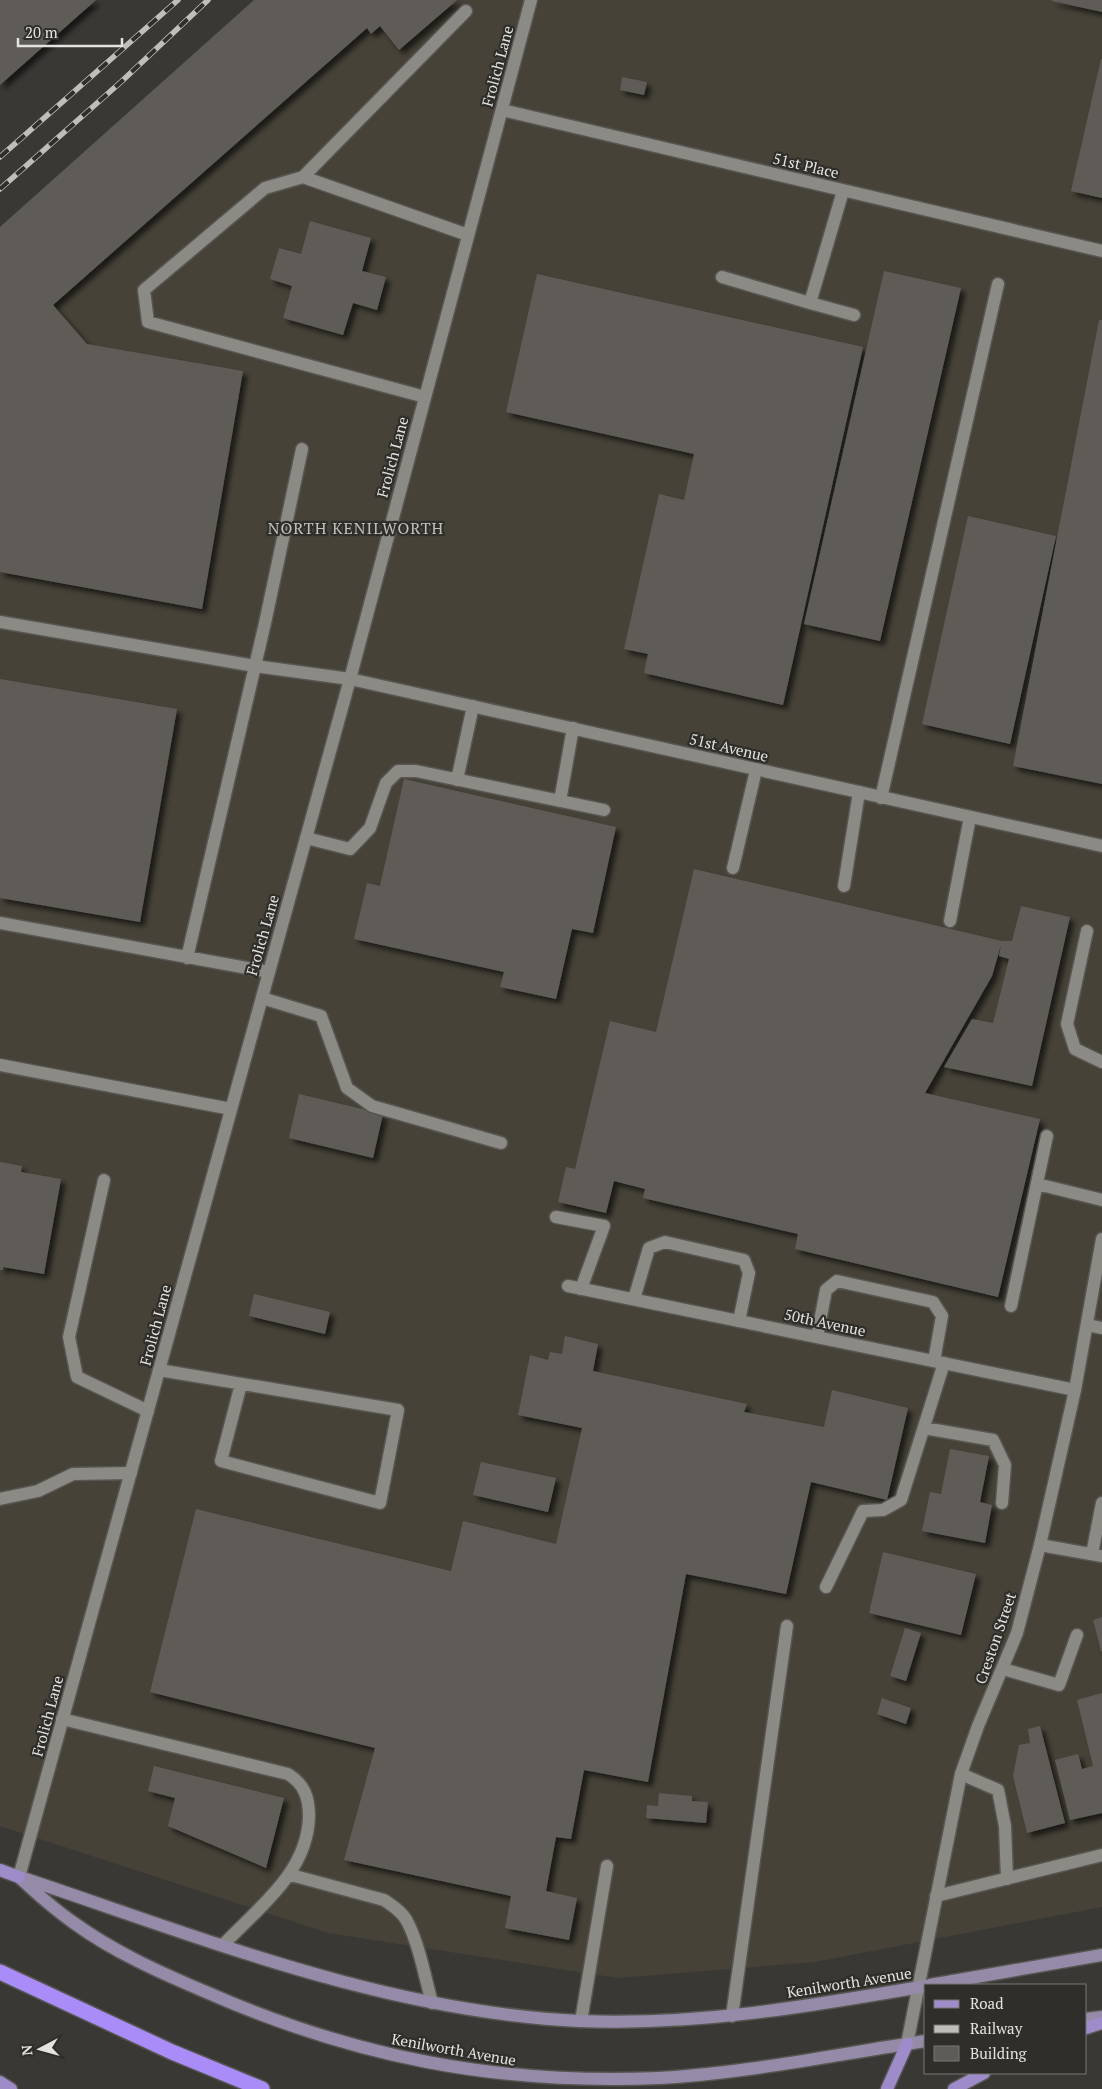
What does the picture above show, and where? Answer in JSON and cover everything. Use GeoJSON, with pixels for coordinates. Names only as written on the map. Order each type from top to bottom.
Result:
{"type":"FeatureCollection","features":[{"type":"Feature","properties":{"kind":"highway"},"geometry":{"type":"LineString","coordinates":[[0,1972],[172,2052],[262,2089]]}},
{"type":"Feature","properties":{"kind":"main road","name":"Kenilworth Avenue"},"geometry":{"type":"LineString","coordinates":[[0,1870],[222,1945],[336,1980],[432,2003],[519,2016],[581,2021],[657,2021],[732,2016],[924,1986]]}},
{"type":"Feature","properties":{"kind":"main road","name":"Kenilworth Avenue"},"geometry":{"type":"LineString","coordinates":[[19,1877],[47,1903],[98,1939],[230,2003],[312,2033],[394,2056],[436,2064],[523,2077],[610,2080],[662,2078],[793,2063],[924,2041]]}},
{"type":"Feature","properties":{"kind":"main road","name":"Kenilworth Avenue"},"geometry":{"type":"LineString","coordinates":[[936,1984],[1102,1955]]}},
{"type":"Feature","properties":{"kind":"main road"},"geometry":{"type":"LineString","coordinates":[[1087,2019],[1102,2017]]}},
{"type":"Feature","properties":{"kind":"main road"},"geometry":{"type":"LineString","coordinates":[[1087,2028],[1102,2023]]}},
{"type":"Feature","properties":{"kind":"main road"},"geometry":{"type":"LineString","coordinates":[[887,2089],[907,2044]]}},
{"type":"Feature","properties":{"kind":"main road"},"geometry":{"type":"LineString","coordinates":[[954,2089],[982,2074]]}},
{"type":"Feature","properties":{"kind":"main road"},"geometry":{"type":"LineString","coordinates":[[0,2082],[11,2089]]}},
{"type":"Feature","properties":{"kind":"street","name":"Frolich Lane"},"geometry":{"type":"LineString","coordinates":[[19,1877],[350,679],[531,0]]}},
{"type":"Feature","properties":{"kind":"street"},"geometry":{"type":"LineString","coordinates":[[425,397],[148,322],[144,290],[265,188],[304,178],[466,11]]}},
{"type":"Feature","properties":{"kind":"street","name":"51st Place"},"geometry":{"type":"LineString","coordinates":[[502,110],[1102,251]]}},
{"type":"Feature","properties":{"kind":"street"},"geometry":{"type":"LineString","coordinates":[[304,178],[468,235]]}},
{"type":"Feature","properties":{"kind":"street"},"geometry":{"type":"LineString","coordinates":[[810,303],[843,190]]}},
{"type":"Feature","properties":{"kind":"street"},"geometry":{"type":"LineString","coordinates":[[722,277],[854,315]]}},
{"type":"Feature","properties":{"kind":"street"},"geometry":{"type":"LineString","coordinates":[[881,798],[998,284]]}},
{"type":"Feature","properties":{"kind":"street"},"geometry":{"type":"LineString","coordinates":[[186,958],[302,449]]}},
{"type":"Feature","properties":{"kind":"street","name":"51st Avenue"},"geometry":{"type":"LineString","coordinates":[[0,622],[254,666],[350,679],[1102,846]]}},
{"type":"Feature","properties":{"kind":"street"},"geometry":{"type":"LineString","coordinates":[[457,780],[473,706]]}},
{"type":"Feature","properties":{"kind":"street"},"geometry":{"type":"LineString","coordinates":[[560,800],[573,728]]}},
{"type":"Feature","properties":{"kind":"street"},"geometry":{"type":"LineString","coordinates":[[733,868],[756,770]]}},
{"type":"Feature","properties":{"kind":"street"},"geometry":{"type":"LineString","coordinates":[[306,838],[350,849],[370,828],[386,783],[398,771],[416,771],[604,810]]}},
{"type":"Feature","properties":{"kind":"street"},"geometry":{"type":"LineString","coordinates":[[844,886],[859,792]]}},
{"type":"Feature","properties":{"kind":"street"},"geometry":{"type":"LineString","coordinates":[[950,921],[970,817]]}},
{"type":"Feature","properties":{"kind":"street"},"geometry":{"type":"LineString","coordinates":[[0,923],[269,972]]}},
{"type":"Feature","properties":{"kind":"street"},"geometry":{"type":"LineString","coordinates":[[1087,931],[1067,1024],[1075,1048],[1102,1062]]}},
{"type":"Feature","properties":{"kind":"street"},"geometry":{"type":"LineString","coordinates":[[262,998],[321,1016],[347,1088],[372,1106],[501,1143]]}},
{"type":"Feature","properties":{"kind":"street"},"geometry":{"type":"LineString","coordinates":[[0,1065],[231,1109]]}},
{"type":"Feature","properties":{"kind":"street"},"geometry":{"type":"LineString","coordinates":[[1011,1306],[1047,1136]]}},
{"type":"Feature","properties":{"kind":"street"},"geometry":{"type":"LineString","coordinates":[[104,1180],[69,1337],[77,1377],[148,1411]]}},
{"type":"Feature","properties":{"kind":"street"},"geometry":{"type":"LineString","coordinates":[[1037,1184],[1102,1200]]}},
{"type":"Feature","properties":{"kind":"street","name":"50th Avenue"},"geometry":{"type":"LineString","coordinates":[[556,1217],[604,1226],[575,1287],[1075,1390]]}},
{"type":"Feature","properties":{"kind":"street","name":"Creston Street"},"geometry":{"type":"LineString","coordinates":[[925,1984],[936,1896],[961,1774],[978,1726],[1017,1633],[1040,1545],[1075,1390],[1102,1239]]}},
{"type":"Feature","properties":{"kind":"street"},"geometry":{"type":"LineString","coordinates":[[634,1299],[649,1248],[665,1242],[744,1260],[749,1273],[739,1321]]}},
{"type":"Feature","properties":{"kind":"street"},"geometry":{"type":"LineString","coordinates":[[817,1337],[826,1290],[837,1282],[932,1302],[942,1316],[939,1362],[924,1428],[901,1500],[883,1510],[863,1511],[826,1587]]}},
{"type":"Feature","properties":{"kind":"street"},"geometry":{"type":"LineString","coordinates":[[1087,1325],[1102,1328]]}},
{"type":"Feature","properties":{"kind":"street"},"geometry":{"type":"LineString","coordinates":[[159,1370],[398,1410],[380,1503],[221,1461],[241,1384]]}},
{"type":"Feature","properties":{"kind":"street"},"geometry":{"type":"LineString","coordinates":[[924,1428],[994,1440],[1005,1465],[1002,1503]]}},
{"type":"Feature","properties":{"kind":"street"},"geometry":{"type":"LineString","coordinates":[[0,1499],[38,1491],[73,1474],[131,1473]]}},
{"type":"Feature","properties":{"kind":"street"},"geometry":{"type":"LineString","coordinates":[[1040,1545],[1097,1555],[1102,1503]]}},
{"type":"Feature","properties":{"kind":"street"},"geometry":{"type":"LineString","coordinates":[[732,2016],[787,1626]]}},
{"type":"Feature","properties":{"kind":"street"},"geometry":{"type":"LineString","coordinates":[[1003,1669],[1059,1685],[1077,1635]]}},
{"type":"Feature","properties":{"kind":"street"},"geometry":{"type":"LineString","coordinates":[[62,1719],[288,1774],[303,1786],[306,1795],[308,1820],[306,1838],[301,1855],[290,1875],[222,1945]]}},
{"type":"Feature","properties":{"kind":"street"},"geometry":{"type":"LineString","coordinates":[[961,1774],[998,1790],[1005,1826],[1006,1879]]}},
{"type":"Feature","properties":{"kind":"street"},"geometry":{"type":"LineString","coordinates":[[936,1896],[1102,1855]]}},
{"type":"Feature","properties":{"kind":"street"},"geometry":{"type":"LineString","coordinates":[[581,2021],[607,1866]]}},
{"type":"Feature","properties":{"kind":"street"},"geometry":{"type":"LineString","coordinates":[[290,1875],[384,1900],[396,1908],[406,1920],[412,1933],[432,2003]]}},
{"type":"Feature","properties":{"kind":"street","name":"Creston Street"},"geometry":{"type":"LineString","coordinates":[[907,2044],[924,1989]]}},
{"type":"Feature","properties":{"kind":"shaded area"},"geometry":{"type":"Polygon","coordinates":[[[263,0],[1102,0],[1102,1907],[815,1962],[618,1978],[328,1933],[0,1826],[0,233],[263,0]]]}},
{"type":"Feature","properties":{"kind":"building"},"geometry":{"type":"Polygon","coordinates":[[[0,0],[96,0],[0,85],[0,0]]]}},
{"type":"Feature","properties":{"kind":"building"},"geometry":{"type":"Polygon","coordinates":[[[254,0],[457,0],[399,50],[380,26],[371,34],[367,28],[53,305],[87,344],[243,371],[202,609],[0,572],[0,227],[254,0]]]}},
{"type":"Feature","properties":{"kind":"building"},"geometry":{"type":"Polygon","coordinates":[[[1102,0],[1102,12],[1052,1],[1102,0]]]}},
{"type":"Feature","properties":{"kind":"building"},"geometry":{"type":"Polygon","coordinates":[[[1102,59],[1102,198],[1071,191],[1102,59]]]}},
{"type":"Feature","properties":{"kind":"building"},"geometry":{"type":"Polygon","coordinates":[[[622,77],[647,82],[644,95],[620,90],[622,77]]]}},
{"type":"Feature","properties":{"kind":"building"},"geometry":{"type":"Polygon","coordinates":[[[310,221],[371,238],[362,271],[386,277],[377,310],[353,303],[343,335],[283,318],[292,286],[270,279],[279,248],[301,254],[310,221]]]}},
{"type":"Feature","properties":{"kind":"building"},"geometry":{"type":"Polygon","coordinates":[[[884,271],[961,288],[880,641],[804,624],[884,271]]]}},
{"type":"Feature","properties":{"kind":"building"},"geometry":{"type":"Polygon","coordinates":[[[537,274],[863,347],[783,705],[644,673],[648,654],[624,649],[659,494],[684,500],[694,454],[506,412],[537,274]]]}},
{"type":"Feature","properties":{"kind":"building"},"geometry":{"type":"Polygon","coordinates":[[[1099,320],[1102,320],[1102,784],[1013,766],[1099,320]]]}},
{"type":"Feature","properties":{"kind":"building"},"geometry":{"type":"Polygon","coordinates":[[[968,516],[1056,536],[1010,744],[922,724],[968,516]]]}},
{"type":"Feature","properties":{"kind":"building"},"geometry":{"type":"Polygon","coordinates":[[[0,679],[177,709],[140,922],[0,898],[0,679]]]}},
{"type":"Feature","properties":{"kind":"building"},"geometry":{"type":"Polygon","coordinates":[[[404,779],[616,827],[593,933],[572,929],[556,999],[500,987],[504,972],[354,939],[367,883],[380,886],[404,779]]]}},
{"type":"Feature","properties":{"kind":"building"},"geometry":{"type":"Polygon","coordinates":[[[694,869],[1002,941],[1012,941],[1021,906],[1070,917],[1032,1086],[944,1067],[972,1019],[993,1023],[1009,959],[999,956],[1001,945],[992,976],[925,1093],[1040,1119],[998,1297],[795,1249],[798,1234],[643,1198],[645,1189],[614,1181],[606,1213],[558,1202],[566,1167],[575,1169],[610,1021],[656,1032],[694,869]]]}},
{"type":"Feature","properties":{"kind":"building"},"geometry":{"type":"Polygon","coordinates":[[[299,1094],[383,1114],[373,1158],[289,1138],[299,1094]]]}},
{"type":"Feature","properties":{"kind":"building"},"geometry":{"type":"Polygon","coordinates":[[[0,1162],[22,1166],[21,1172],[61,1179],[44,1274],[3,1267],[3,1270],[0,1270],[0,1162]]]}},
{"type":"Feature","properties":{"kind":"building"},"geometry":{"type":"Polygon","coordinates":[[[254,1294],[330,1312],[325,1334],[249,1316],[254,1294]]]}},
{"type":"Feature","properties":{"kind":"building"},"geometry":{"type":"Polygon","coordinates":[[[565,1336],[598,1344],[593,1371],[747,1404],[744,1412],[824,1427],[832,1390],[908,1408],[887,1500],[811,1482],[786,1594],[686,1574],[648,1782],[584,1770],[571,1839],[556,1837],[546,1891],[577,1898],[569,1940],[505,1928],[511,1896],[344,1860],[375,1748],[150,1692],[196,1509],[451,1571],[463,1521],[556,1544],[582,1428],[518,1415],[530,1355],[548,1360],[550,1352],[562,1354],[565,1336]]]}},
{"type":"Feature","properties":{"kind":"building"},"geometry":{"type":"Polygon","coordinates":[[[950,1449],[989,1456],[980,1502],[992,1505],[985,1543],[922,1531],[930,1492],[941,1494],[950,1449]]]}},
{"type":"Feature","properties":{"kind":"building"},"geometry":{"type":"Polygon","coordinates":[[[481,1462],[556,1478],[548,1512],[473,1495],[481,1462]]]}},
{"type":"Feature","properties":{"kind":"building"},"geometry":{"type":"Polygon","coordinates":[[[883,1552],[976,1574],[961,1635],[869,1613],[883,1552]]]}},
{"type":"Feature","properties":{"kind":"building"},"geometry":{"type":"Polygon","coordinates":[[[1102,1617],[1102,1651],[1101,1651],[1093,1620],[1102,1617]]]}},
{"type":"Feature","properties":{"kind":"building"},"geometry":{"type":"Polygon","coordinates":[[[905,1628],[921,1633],[906,1681],[890,1676],[905,1628]]]}},
{"type":"Feature","properties":{"kind":"building"},"geometry":{"type":"Polygon","coordinates":[[[1102,1693],[1102,1813],[1070,1820],[1055,1760],[1078,1754],[1082,1769],[1093,1766],[1077,1700],[1102,1693]]]}},
{"type":"Feature","properties":{"kind":"building"},"geometry":{"type":"Polygon","coordinates":[[[882,1698],[911,1708],[906,1724],[877,1714],[882,1698]]]}},
{"type":"Feature","properties":{"kind":"building"},"geometry":{"type":"Polygon","coordinates":[[[1040,1726],[1065,1823],[1027,1833],[1013,1776],[1019,1745],[1030,1743],[1028,1729],[1040,1726]]]}},
{"type":"Feature","properties":{"kind":"building"},"geometry":{"type":"Polygon","coordinates":[[[154,1766],[284,1798],[266,1868],[168,1826],[175,1798],[148,1791],[154,1766]]]}},
{"type":"Feature","properties":{"kind":"building"},"geometry":{"type":"Polygon","coordinates":[[[659,1793],[692,1796],[692,1801],[708,1802],[706,1823],[646,1818],[647,1805],[658,1806],[659,1793]]]}},
{"type":"Feature","properties":{"kind":"railway"},"geometry":{"type":"LineString","coordinates":[[0,157],[178,0]]}},
{"type":"Feature","properties":{"kind":"railway"},"geometry":{"type":"LineString","coordinates":[[0,189],[122,81],[208,0]]}},
{"type":"Feature","properties":{"kind":"district","name":"NORTH KENILWORTH"},"geometry":{"type":"Point","coordinates":[356,528]}}]}
